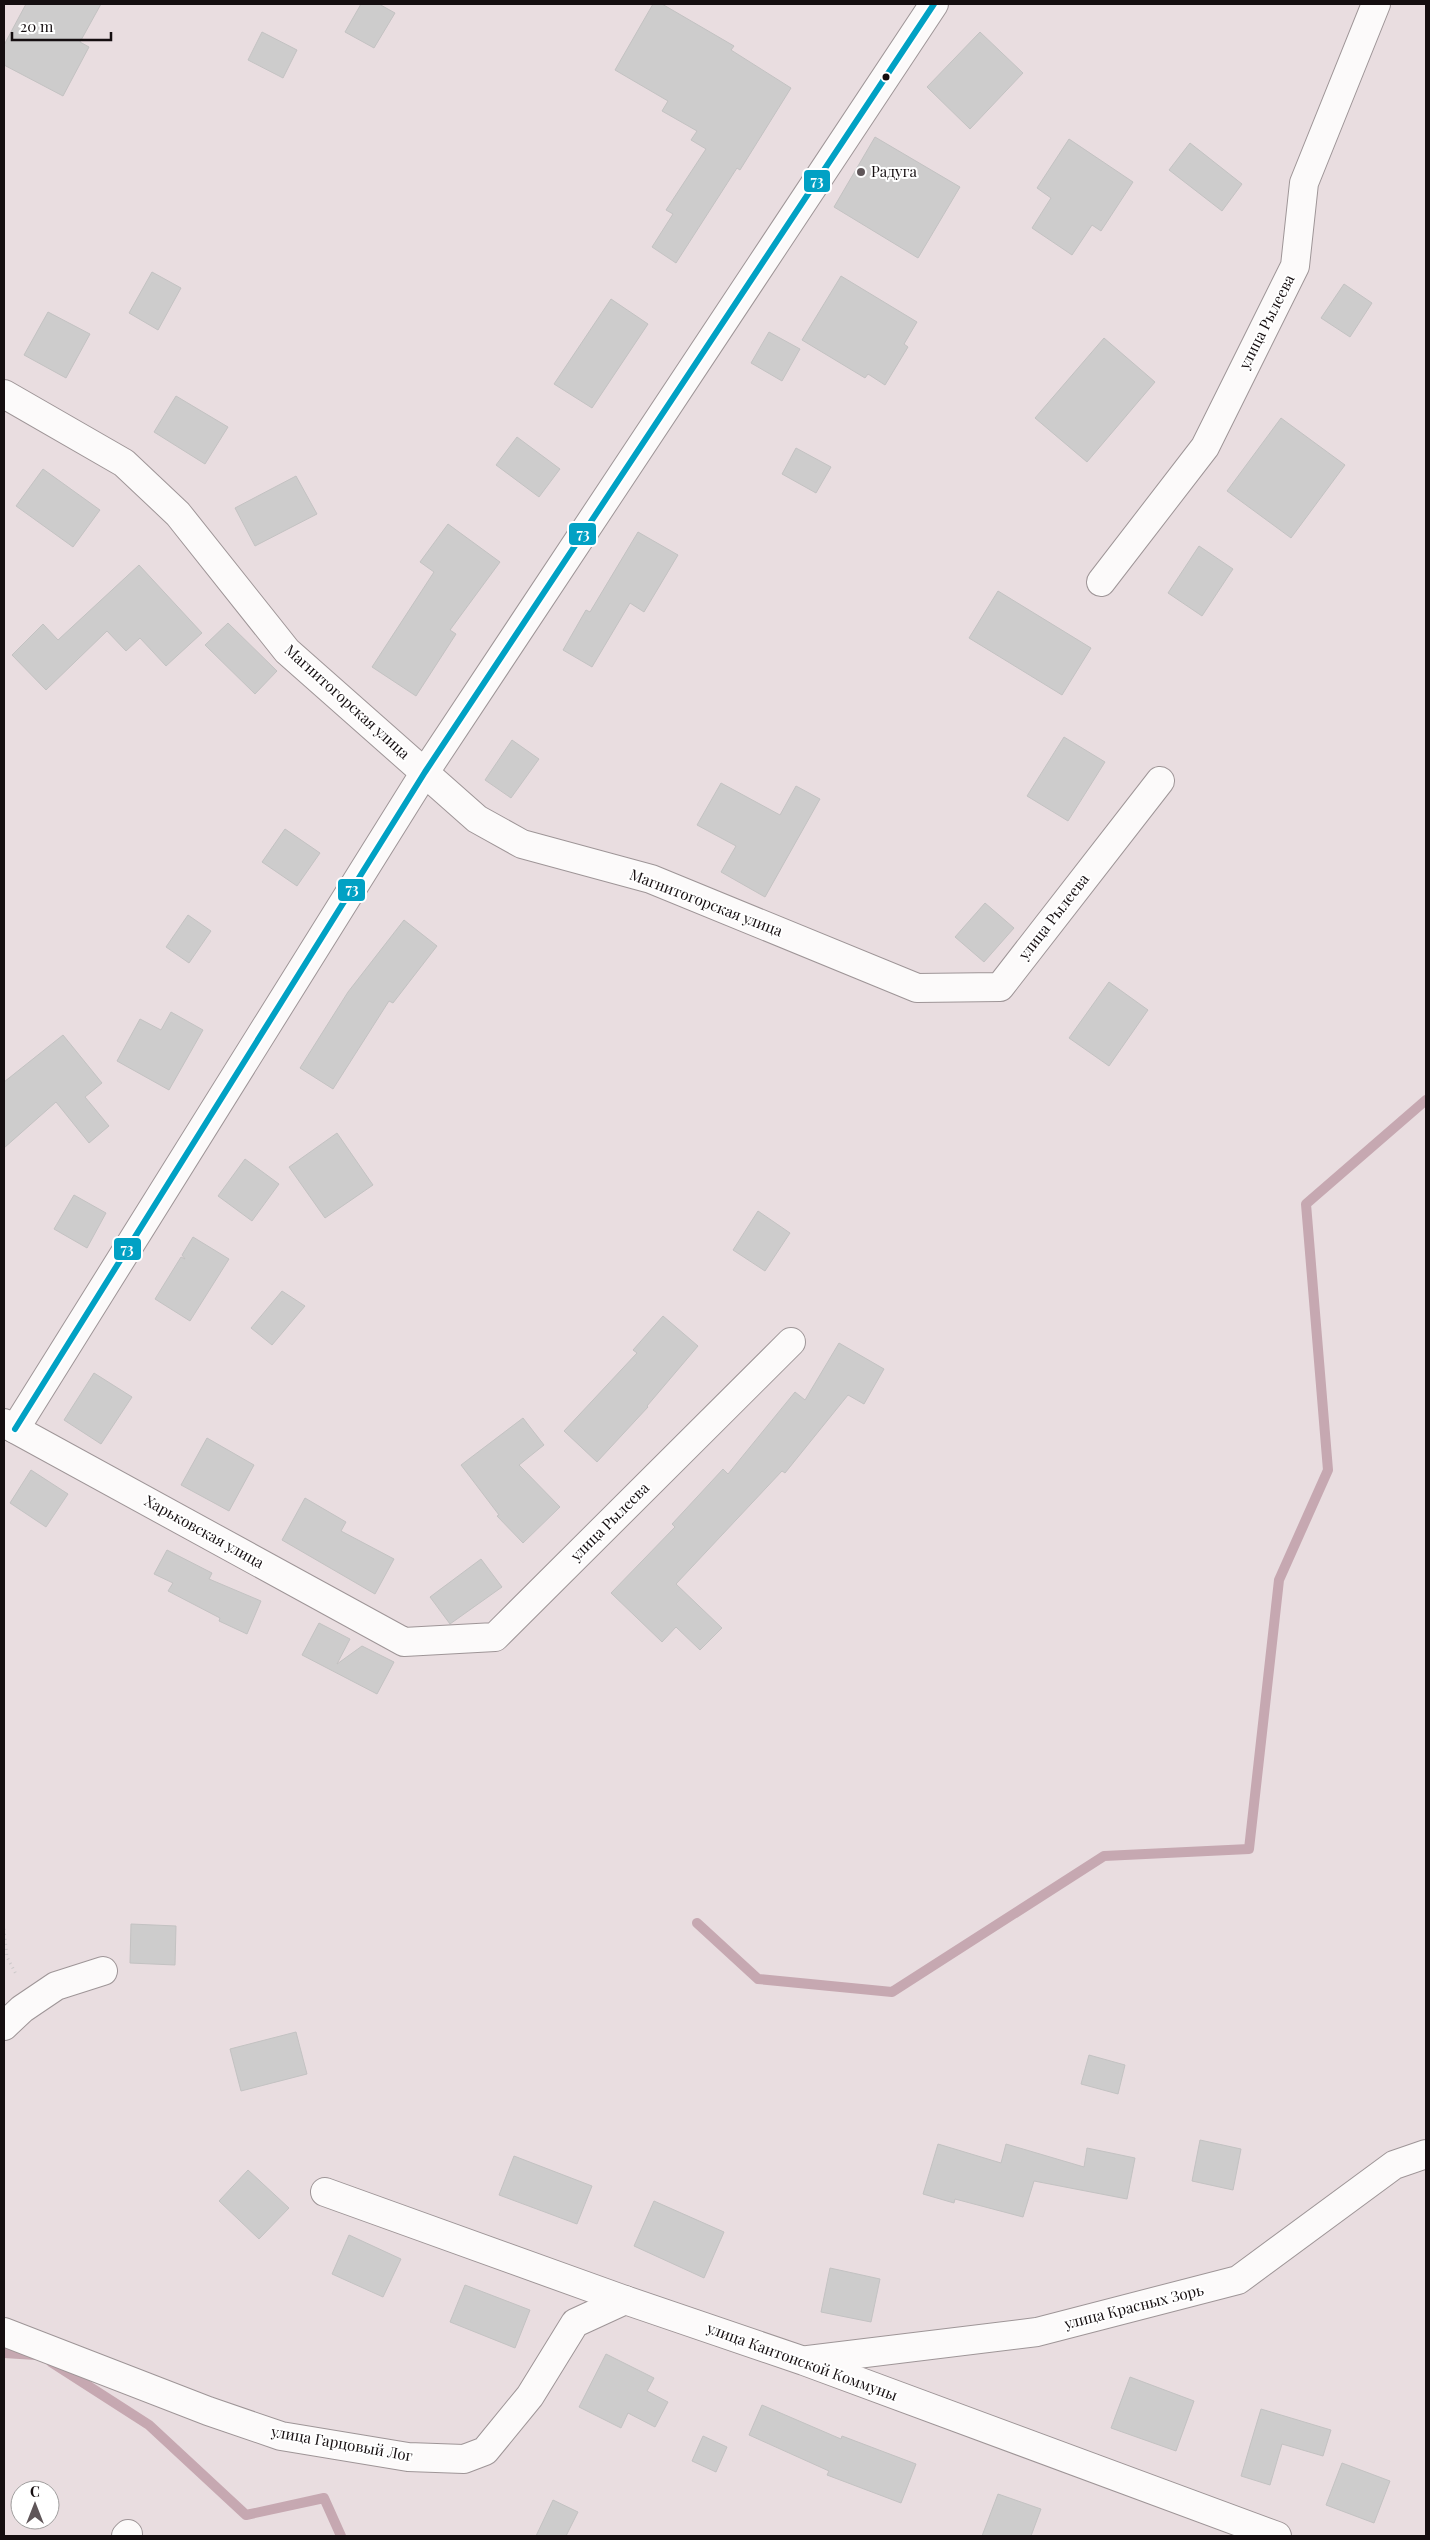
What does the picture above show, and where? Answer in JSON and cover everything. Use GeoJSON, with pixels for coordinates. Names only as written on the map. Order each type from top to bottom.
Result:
{"type":"FeatureCollection","features":[{"type":"Feature","properties":{"kind":"street"},"geometry":{"type":"LineString","coordinates":[[9,1426],[425,772],[934,4]]}},
{"type":"Feature","properties":{"kind":"street","name":"улица Рылеева"},"geometry":{"type":"LineString","coordinates":[[1101,582],[1205,447],[1295,266],[1304,183],[1376,4]]}},
{"type":"Feature","properties":{"kind":"street","name":"Магнитогорская улица"},"geometry":{"type":"LineString","coordinates":[[4,394],[124,463],[178,514],[287,651],[477,819],[522,844],[651,879],[916,988]]}},
{"type":"Feature","properties":{"kind":"street","name":"улица Рылеева"},"geometry":{"type":"LineString","coordinates":[[916,988],[1000,986],[1160,781]]}},
{"type":"Feature","properties":{"kind":"street","name":"улица Рылеева"},"geometry":{"type":"LineString","coordinates":[[404,1642],[495,1637],[791,1342]]}},
{"type":"Feature","properties":{"kind":"street","name":"Харьковская улица"},"geometry":{"type":"LineString","coordinates":[[9,1426],[404,1642]]}},
{"type":"Feature","properties":{"kind":"street"},"geometry":{"type":"LineString","coordinates":[[4,2026],[22,2009],[56,1986],[103,1971]]}},
{"type":"Feature","properties":{"kind":"street","name":"улица Красных Зорь"},"geometry":{"type":"LineString","coordinates":[[804,2361],[1037,2332],[1238,2280],[1394,2165],[1426,2154]]}},
{"type":"Feature","properties":{"kind":"street","name":"улица Кантонской Коммуны"},"geometry":{"type":"LineString","coordinates":[[325,2192],[626,2300],[804,2361],[1277,2536]]}},
{"type":"Feature","properties":{"kind":"street","name":"улица Гарцовый Лог"},"geometry":{"type":"LineString","coordinates":[[4,2332],[208,2411],[281,2436],[408,2457],[464,2459],[485,2451],[519,2410],[530,2396],[575,2323],[626,2300]]}},
{"type":"Feature","properties":{"kind":"path"},"geometry":{"type":"LineString","coordinates":[[4,1929],[7,1957]]}},
{"type":"Feature","properties":{"kind":"building"},"geometry":{"type":"Polygon","coordinates":[[[26,4],[101,4],[80,42],[89,47],[63,96],[4,65],[4,45],[26,4]]]}},
{"type":"Feature","properties":{"kind":"building"},"geometry":{"type":"Polygon","coordinates":[[[361,4],[379,4],[395,13],[374,48],[345,32],[361,4]]]}},
{"type":"Feature","properties":{"kind":"building"},"geometry":{"type":"Polygon","coordinates":[[[653,4],[662,4],[734,46],[731,50],[791,88],[740,170],[737,168],[676,263],[652,247],[673,214],[666,210],[706,149],[691,140],[697,131],[662,111],[668,101],[615,70],[653,4]]]}},
{"type":"Feature","properties":{"kind":"building"},"geometry":{"type":"Polygon","coordinates":[[[262,32],[297,50],[283,78],[248,60],[262,32]]]}},
{"type":"Feature","properties":{"kind":"building"},"geometry":{"type":"Polygon","coordinates":[[[980,32],[1023,73],[970,129],[927,87],[980,32]]]}},
{"type":"Feature","properties":{"kind":"building"},"geometry":{"type":"Polygon","coordinates":[[[875,137],[960,187],[918,258],[834,207],[875,137]]]}},
{"type":"Feature","properties":{"kind":"building"},"geometry":{"type":"Polygon","coordinates":[[[1069,139],[1133,182],[1101,231],[1092,225],[1072,255],[1032,228],[1051,198],[1037,188],[1069,139]]]}},
{"type":"Feature","properties":{"kind":"building"},"geometry":{"type":"Polygon","coordinates":[[[1190,143],[1242,184],[1222,211],[1169,170],[1190,143]]]}},
{"type":"Feature","properties":{"kind":"building"},"geometry":{"type":"Polygon","coordinates":[[[152,272],[181,288],[158,330],[129,313],[152,272]]]}},
{"type":"Feature","properties":{"kind":"building"},"geometry":{"type":"Polygon","coordinates":[[[841,276],[917,322],[904,344],[908,347],[885,385],[868,374],[865,378],[802,340],[841,276]]]}},
{"type":"Feature","properties":{"kind":"building"},"geometry":{"type":"Polygon","coordinates":[[[1344,284],[1372,303],[1350,337],[1321,318],[1344,284]]]}},
{"type":"Feature","properties":{"kind":"building"},"geometry":{"type":"Polygon","coordinates":[[[611,299],[648,324],[592,408],[554,384],[611,299]]]}},
{"type":"Feature","properties":{"kind":"building"},"geometry":{"type":"Polygon","coordinates":[[[48,312],[90,334],[66,378],[24,355],[48,312]]]}},
{"type":"Feature","properties":{"kind":"building"},"geometry":{"type":"Polygon","coordinates":[[[769,332],[800,349],[782,381],[751,363],[769,332]]]}},
{"type":"Feature","properties":{"kind":"building"},"geometry":{"type":"Polygon","coordinates":[[[1104,338],[1155,382],[1087,462],[1035,418],[1104,338]]]}},
{"type":"Feature","properties":{"kind":"building"},"geometry":{"type":"Polygon","coordinates":[[[176,396],[228,427],[205,464],[154,432],[176,396]]]}},
{"type":"Feature","properties":{"kind":"building"},"geometry":{"type":"Polygon","coordinates":[[[1281,418],[1345,465],[1291,538],[1227,491],[1281,418]]]}},
{"type":"Feature","properties":{"kind":"building"},"geometry":{"type":"Polygon","coordinates":[[[517,437],[560,469],[539,497],[496,465],[517,437]]]}},
{"type":"Feature","properties":{"kind":"building"},"geometry":{"type":"Polygon","coordinates":[[[796,448],[831,467],[816,493],[782,474],[796,448]]]}},
{"type":"Feature","properties":{"kind":"building"},"geometry":{"type":"Polygon","coordinates":[[[43,469],[100,510],[73,547],[16,506],[43,469]]]}},
{"type":"Feature","properties":{"kind":"building"},"geometry":{"type":"Polygon","coordinates":[[[296,476],[317,514],[255,546],[235,508],[296,476]]]}},
{"type":"Feature","properties":{"kind":"building"},"geometry":{"type":"Polygon","coordinates":[[[448,524],[500,562],[450,630],[456,634],[416,696],[372,667],[434,572],[420,562],[448,524]]]}},
{"type":"Feature","properties":{"kind":"building"},"geometry":{"type":"Polygon","coordinates":[[[638,532],[678,555],[644,612],[630,603],[592,667],[563,650],[586,610],[590,612],[638,532]]]}},
{"type":"Feature","properties":{"kind":"building"},"geometry":{"type":"Polygon","coordinates":[[[1199,546],[1233,569],[1202,616],[1168,593],[1199,546]]]}},
{"type":"Feature","properties":{"kind":"building"},"geometry":{"type":"Polygon","coordinates":[[[139,565],[202,633],[166,666],[140,638],[126,651],[107,631],[46,690],[12,655],[43,624],[58,640],[139,565]]]}},
{"type":"Feature","properties":{"kind":"building"},"geometry":{"type":"Polygon","coordinates":[[[998,591],[1091,648],[1062,695],[969,638],[998,591]]]}},
{"type":"Feature","properties":{"kind":"building"},"geometry":{"type":"Polygon","coordinates":[[[228,623],[277,671],[255,694],[205,645],[228,623]]]}},
{"type":"Feature","properties":{"kind":"building"},"geometry":{"type":"Polygon","coordinates":[[[1064,737],[1105,762],[1068,821],[1027,796],[1064,737]]]}},
{"type":"Feature","properties":{"kind":"building"},"geometry":{"type":"Polygon","coordinates":[[[512,740],[539,759],[511,798],[485,780],[512,740]]]}},
{"type":"Feature","properties":{"kind":"building"},"geometry":{"type":"Polygon","coordinates":[[[721,783],[780,815],[796,786],[820,799],[765,897],[721,872],[736,846],[697,825],[721,783]]]}},
{"type":"Feature","properties":{"kind":"building"},"geometry":{"type":"Polygon","coordinates":[[[285,829],[320,853],[297,886],[262,862],[285,829]]]}},
{"type":"Feature","properties":{"kind":"building"},"geometry":{"type":"Polygon","coordinates":[[[985,903],[1014,928],[984,962],[955,937],[985,903]]]}},
{"type":"Feature","properties":{"kind":"building"},"geometry":{"type":"Polygon","coordinates":[[[188,915],[211,931],[189,963],[166,947],[188,915]]]}},
{"type":"Feature","properties":{"kind":"building"},"geometry":{"type":"Polygon","coordinates":[[[404,920],[437,946],[393,1003],[389,1001],[333,1089],[300,1068],[348,992],[404,920]]]}},
{"type":"Feature","properties":{"kind":"building"},"geometry":{"type":"Polygon","coordinates":[[[1109,982],[1148,1010],[1109,1066],[1069,1038],[1109,982]]]}},
{"type":"Feature","properties":{"kind":"building"},"geometry":{"type":"Polygon","coordinates":[[[171,1012],[203,1030],[169,1090],[117,1061],[140,1019],[161,1030],[171,1012]]]}},
{"type":"Feature","properties":{"kind":"building"},"geometry":{"type":"Polygon","coordinates":[[[63,1035],[102,1083],[85,1097],[109,1126],[89,1143],[56,1102],[4,1148],[4,1082],[63,1035]]]}},
{"type":"Feature","properties":{"kind":"building"},"geometry":{"type":"Polygon","coordinates":[[[337,1133],[373,1185],[325,1218],[289,1167],[337,1133]]]}},
{"type":"Feature","properties":{"kind":"building"},"geometry":{"type":"Polygon","coordinates":[[[245,1159],[279,1184],[252,1221],[218,1196],[245,1159]]]}},
{"type":"Feature","properties":{"kind":"building"},"geometry":{"type":"Polygon","coordinates":[[[74,1195],[106,1213],[87,1248],[54,1229],[74,1195]]]}},
{"type":"Feature","properties":{"kind":"building"},"geometry":{"type":"Polygon","coordinates":[[[758,1211],[790,1233],[765,1271],[733,1250],[758,1211]]]}},
{"type":"Feature","properties":{"kind":"building"},"geometry":{"type":"Polygon","coordinates":[[[193,1237],[229,1259],[190,1321],[155,1299],[181,1257],[185,1259],[182,1255],[193,1237]]]}},
{"type":"Feature","properties":{"kind":"building"},"geometry":{"type":"Polygon","coordinates":[[[282,1291],[305,1306],[272,1345],[251,1328],[282,1291]]]}},
{"type":"Feature","properties":{"kind":"building"},"geometry":{"type":"Polygon","coordinates":[[[663,1316],[698,1346],[648,1407],[597,1462],[564,1431],[637,1353],[633,1350],[663,1316]]]}},
{"type":"Feature","properties":{"kind":"building"},"geometry":{"type":"Polygon","coordinates":[[[839,1343],[884,1369],[864,1404],[848,1395],[785,1473],[782,1471],[676,1584],[722,1628],[700,1650],[676,1627],[662,1642],[611,1593],[675,1527],[672,1524],[723,1469],[728,1474],[795,1392],[805,1400],[839,1343]]]}},
{"type":"Feature","properties":{"kind":"building"},"geometry":{"type":"Polygon","coordinates":[[[94,1373],[132,1397],[101,1444],[64,1420],[94,1373]]]}},
{"type":"Feature","properties":{"kind":"building"},"geometry":{"type":"Polygon","coordinates":[[[523,1418],[544,1445],[519,1465],[560,1507],[523,1543],[497,1516],[499,1515],[461,1465],[523,1418]]]}},
{"type":"Feature","properties":{"kind":"building"},"geometry":{"type":"Polygon","coordinates":[[[207,1438],[254,1465],[229,1511],[181,1485],[207,1438]]]}},
{"type":"Feature","properties":{"kind":"building"},"geometry":{"type":"Polygon","coordinates":[[[31,1470],[68,1494],[46,1527],[10,1503],[31,1470]]]}},
{"type":"Feature","properties":{"kind":"building"},"geometry":{"type":"Polygon","coordinates":[[[305,1498],[346,1522],[341,1531],[394,1559],[375,1594],[282,1540],[305,1498]]]}},
{"type":"Feature","properties":{"kind":"building"},"geometry":{"type":"Polygon","coordinates":[[[167,1550],[212,1573],[209,1579],[261,1601],[247,1634],[219,1621],[220,1618],[168,1591],[173,1583],[154,1574],[167,1550]]]}},
{"type":"Feature","properties":{"kind":"building"},"geometry":{"type":"Polygon","coordinates":[[[481,1559],[502,1587],[450,1624],[430,1597],[481,1559]]]}},
{"type":"Feature","properties":{"kind":"building"},"geometry":{"type":"Polygon","coordinates":[[[319,1623],[350,1639],[337,1664],[362,1646],[394,1662],[377,1694],[302,1655],[319,1623]]]}},
{"type":"Feature","properties":{"kind":"building"},"geometry":{"type":"Polygon","coordinates":[[[131,1924],[176,1926],[175,1965],[130,1963],[131,1924]]]}},
{"type":"Feature","properties":{"kind":"building"},"geometry":{"type":"Polygon","coordinates":[[[296,2032],[307,2074],[241,2091],[230,2049],[296,2032]]]}},
{"type":"Feature","properties":{"kind":"building"},"geometry":{"type":"Polygon","coordinates":[[[1089,2055],[1125,2065],[1118,2094],[1081,2084],[1089,2055]]]}},
{"type":"Feature","properties":{"kind":"building"},"geometry":{"type":"Polygon","coordinates":[[[1200,2140],[1241,2149],[1233,2190],[1192,2181],[1200,2140]]]}},
{"type":"Feature","properties":{"kind":"building"},"geometry":{"type":"Polygon","coordinates":[[[938,2144],[1001,2163],[1006,2144],[1084,2167],[1087,2148],[1135,2158],[1127,2199],[1034,2181],[1023,2217],[955,2199],[954,2203],[923,2194],[938,2144]]]}},
{"type":"Feature","properties":{"kind":"building"},"geometry":{"type":"Polygon","coordinates":[[[514,2156],[592,2186],[577,2224],[499,2195],[514,2156]]]}},
{"type":"Feature","properties":{"kind":"building"},"geometry":{"type":"Polygon","coordinates":[[[248,2170],[289,2208],[259,2239],[219,2201],[248,2170]]]}},
{"type":"Feature","properties":{"kind":"building"},"geometry":{"type":"Polygon","coordinates":[[[654,2201],[724,2232],[704,2278],[634,2246],[654,2201]]]}},
{"type":"Feature","properties":{"kind":"building"},"geometry":{"type":"Polygon","coordinates":[[[349,2235],[401,2259],[383,2297],[332,2274],[349,2235]]]}},
{"type":"Feature","properties":{"kind":"building"},"geometry":{"type":"Polygon","coordinates":[[[830,2268],[880,2279],[871,2322],[821,2312],[830,2268]]]}},
{"type":"Feature","properties":{"kind":"building"},"geometry":{"type":"Polygon","coordinates":[[[465,2285],[530,2310],[515,2348],[450,2322],[465,2285]]]}},
{"type":"Feature","properties":{"kind":"building"},"geometry":{"type":"Polygon","coordinates":[[[606,2354],[654,2378],[647,2391],[668,2402],[655,2427],[628,2413],[621,2428],[579,2407],[606,2354]]]}},
{"type":"Feature","properties":{"kind":"building"},"geometry":{"type":"Polygon","coordinates":[[[1130,2377],[1194,2401],[1176,2451],[1111,2428],[1130,2377]]]}},
{"type":"Feature","properties":{"kind":"building"},"geometry":{"type":"Polygon","coordinates":[[[762,2405],[841,2439],[842,2436],[916,2464],[901,2503],[827,2475],[829,2471],[749,2435],[762,2405]]]}},
{"type":"Feature","properties":{"kind":"building"},"geometry":{"type":"Polygon","coordinates":[[[1261,2409],[1331,2430],[1323,2456],[1282,2444],[1270,2485],[1241,2476],[1261,2409]]]}},
{"type":"Feature","properties":{"kind":"building"},"geometry":{"type":"Polygon","coordinates":[[[703,2436],[727,2447],[716,2472],[692,2461],[703,2436]]]}},
{"type":"Feature","properties":{"kind":"building"},"geometry":{"type":"Polygon","coordinates":[[[1342,2463],[1390,2481],[1374,2523],[1326,2505],[1342,2463]]]}},
{"type":"Feature","properties":{"kind":"building"},"geometry":{"type":"Polygon","coordinates":[[[998,2494],[1041,2509],[1031,2536],[982,2536],[998,2494]]]}},
{"type":"Feature","properties":{"kind":"building"},"geometry":{"type":"Polygon","coordinates":[[[553,2500],[578,2512],[566,2536],[536,2536],[553,2500]]]}},
{"type":"Feature","properties":{"kind":"waterway"},"geometry":{"type":"LineString","coordinates":[[697,1923],[758,1979],[892,1992],[1104,1856],[1249,1849],[1279,1580],[1328,1470],[1306,1204],[1426,1100]]}},
{"type":"Feature","properties":{"kind":"waterway"},"geometry":{"type":"LineString","coordinates":[[4,2353],[36,2355]]}},
{"type":"Feature","properties":{"kind":"waterway"},"geometry":{"type":"LineString","coordinates":[[51,2362],[149,2425],[246,2515],[324,2498],[341,2536]]}},
{"type":"Feature","properties":{"kind":"transit line","name":"73"},"geometry":{"type":"LineString","coordinates":[[15,1429],[425,772],[934,4]]}},
{"type":"Feature","properties":{"kind":"place","name":"Радуга"},"geometry":{"type":"Point","coordinates":[861,172]}}]}
